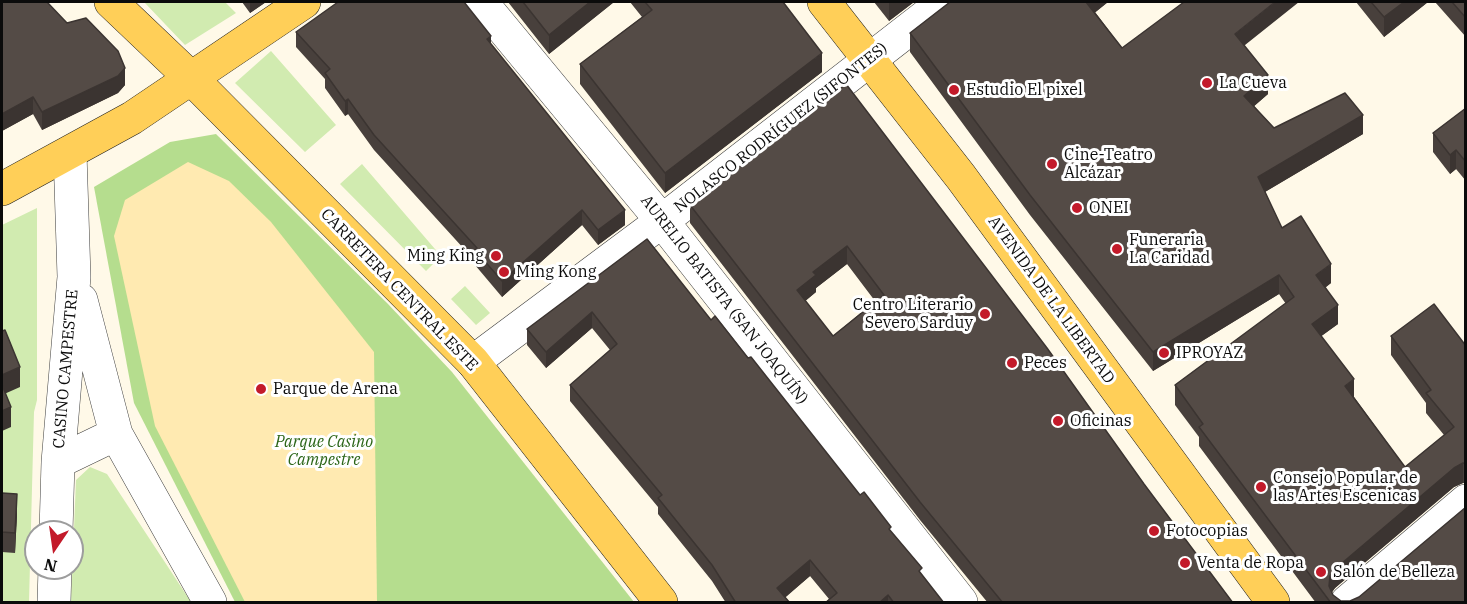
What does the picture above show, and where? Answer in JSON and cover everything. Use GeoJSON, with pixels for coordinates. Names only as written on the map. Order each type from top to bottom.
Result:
{"type":"FeatureCollection","features":[{"type":"Feature","properties":{"kind":"main road","name":"CARRETERA CENTRAL ESTE"},"geometry":{"type":"LineString","coordinates":[[111,2],[193,80],[473,362],[661,603]]}},
{"type":"Feature","properties":{"kind":"main road"},"geometry":{"type":"LineString","coordinates":[[2,189],[132,118],[193,80],[304,2]]}},
{"type":"Feature","properties":{"kind":"main road","name":"AVENIDA DE LA LIBERTAD"},"geometry":{"type":"LineString","coordinates":[[824,2],[961,177],[1273,603]]}},
{"type":"Feature","properties":{"kind":"main road"},"geometry":{"type":"LineString","coordinates":[[132,118],[176,110],[201,112],[235,123]]}},
{"type":"Feature","properties":{"kind":"street","name":"AURELIO BATISTA (SAN JOAQUÍN)"},"geometry":{"type":"LineString","coordinates":[[481,2],[663,221],[961,603]]}},
{"type":"Feature","properties":{"kind":"street","name":"NOLASCO RODRÍGUEZ (SIFONTES)"},"geometry":{"type":"LineString","coordinates":[[473,362],[663,221],[944,2]]}},
{"type":"Feature","properties":{"kind":"street","name":"CASINO CAMPESTRE"},"geometry":{"type":"LineString","coordinates":[[56,520],[58,462],[74,276],[70,153]]}},
{"type":"Feature","properties":{"kind":"street","name":"CASINO CAMPESTRE"},"geometry":{"type":"LineString","coordinates":[[74,276],[116,434],[210,603]]}},
{"type":"Feature","properties":{"kind":"street","name":"CASINO CAMPESTRE"},"geometry":{"type":"LineString","coordinates":[[58,462],[116,434]]}},
{"type":"Feature","properties":{"kind":"street"},"geometry":{"type":"LineString","coordinates":[[1347,603],[1466,501]]}},
{"type":"Feature","properties":{"kind":"street"},"geometry":{"type":"LineString","coordinates":[[54,603],[55,580]]}},
{"type":"Feature","properties":{"kind":"green space"},"geometry":{"type":"Polygon","coordinates":[[[144,2],[225,2],[236,13],[185,45],[144,2]]]}},
{"type":"Feature","properties":{"kind":"green space"},"geometry":{"type":"Polygon","coordinates":[[[271,51],[336,125],[305,152],[235,83],[271,51]]]}},
{"type":"Feature","properties":{"kind":"green space","name":"Parque Casino Campestre"},"geometry":{"type":"Polygon","coordinates":[[[216,134],[388,304],[452,372],[634,602],[235,602],[134,403],[94,187],[170,142],[216,134]]]}},
{"type":"Feature","properties":{"kind":"green space"},"geometry":{"type":"Polygon","coordinates":[[[362,164],[441,256],[426,271],[340,184],[362,164]]]}},
{"type":"Feature","properties":{"kind":"green space"},"geometry":{"type":"Polygon","coordinates":[[[37,208],[37,400],[34,412],[31,520],[24,520],[24,580],[30,580],[29,602],[2,602],[2,225],[37,208]]]}},
{"type":"Feature","properties":{"kind":"green space"},"geometry":{"type":"Polygon","coordinates":[[[465,286],[490,313],[476,325],[451,299],[465,286]]]}},
{"type":"Feature","properties":{"kind":"green space"},"geometry":{"type":"Polygon","coordinates":[[[90,467],[107,474],[191,602],[71,602],[72,580],[84,580],[84,520],[74,520],[76,480],[90,467]]]}},
{"type":"Feature","properties":{"kind":"sand","name":"Parque de Arena"},"geometry":{"type":"Polygon","coordinates":[[[188,162],[229,181],[271,222],[374,352],[377,602],[245,602],[155,426],[114,236],[125,200],[188,162]]]}},
{"type":"Feature","properties":{"kind":"building"},"geometry":{"type":"Polygon","coordinates":[[[2,2],[47,2],[67,23],[86,18],[118,51],[125,68],[118,76],[42,112],[33,97],[2,114],[2,2]]]}},
{"type":"Feature","properties":{"kind":"building"},"geometry":{"type":"Polygon","coordinates":[[[338,2],[464,2],[491,36],[487,39],[625,210],[598,230],[582,210],[502,281],[475,250],[477,248],[374,135],[348,99],[345,101],[325,73],[330,69],[296,32],[338,2]]]}},
{"type":"Feature","properties":{"kind":"building"},"geometry":{"type":"Polygon","coordinates":[[[523,2],[590,2],[549,35],[523,2]]]}},
{"type":"Feature","properties":{"kind":"building"},"geometry":{"type":"Polygon","coordinates":[[[645,2],[783,2],[822,53],[665,173],[580,64],[652,10],[645,2]]]}},
{"type":"Feature","properties":{"kind":"building"},"geometry":{"type":"Polygon","coordinates":[[[950,2],[1086,2],[1122,48],[1184,2],[1275,2],[1235,34],[1268,75],[1244,96],[1274,128],[1345,93],[1363,115],[1258,177],[1282,228],[1301,216],[1331,264],[1316,275],[1338,305],[1312,324],[1354,379],[1345,386],[1405,467],[1454,427],[1426,393],[1431,390],[1391,336],[1434,304],[1466,346],[1466,464],[1463,463],[1454,468],[1335,569],[1330,576],[1329,586],[1333,595],[1341,601],[1350,601],[1359,597],[1466,507],[1466,603],[1331,603],[1199,427],[1203,424],[1175,385],[1294,297],[1279,275],[1153,352],[1030,195],[910,33],[950,2]]]}},
{"type":"Feature","properties":{"kind":"building"},"geometry":{"type":"Polygon","coordinates":[[[1371,2],[1404,2],[1384,17],[1371,2]]]}},
{"type":"Feature","properties":{"kind":"building"},"geometry":{"type":"Polygon","coordinates":[[[1452,2],[1466,2],[1466,18],[1452,2]]]}},
{"type":"Feature","properties":{"kind":"building"},"geometry":{"type":"Polygon","coordinates":[[[846,84],[1047,348],[1233,603],[1003,603],[920,502],[690,205],[846,84]],[[847,246],[813,272],[816,275],[797,290],[833,336],[884,295],[847,246]]]}},
{"type":"Feature","properties":{"kind":"building"},"geometry":{"type":"Polygon","coordinates":[[[1466,108],[1466,162],[1456,150],[1450,155],[1433,133],[1466,108]]]}},
{"type":"Feature","properties":{"kind":"building"},"geometry":{"type":"Polygon","coordinates":[[[647,239],[711,320],[715,316],[748,358],[751,357],[860,495],[864,492],[891,527],[889,529],[922,568],[919,571],[944,603],[894,603],[888,595],[879,603],[825,603],[837,593],[810,560],[777,588],[790,603],[736,603],[712,565],[658,498],[662,495],[570,385],[617,344],[592,312],[546,352],[527,329],[647,239]]]}},
{"type":"Feature","properties":{"kind":"building"},"geometry":{"type":"Polygon","coordinates":[[[5,330],[20,367],[2,375],[2,331],[5,330]]]}},
{"type":"Feature","properties":{"kind":"building"},"geometry":{"type":"Polygon","coordinates":[[[2,385],[11,407],[2,411],[2,385]]]}},
{"type":"Feature","properties":{"kind":"building"},"geometry":{"type":"Polygon","coordinates":[[[2,493],[17,494],[15,533],[2,532],[2,493]]]}},
{"type":"Feature","properties":{"kind":"place","name":"La Cueva"},"geometry":{"type":"Point","coordinates":[1207,83]}},
{"type":"Feature","properties":{"kind":"place","name":"Estudio El pixel"},"geometry":{"type":"Point","coordinates":[954,90]}},
{"type":"Feature","properties":{"kind":"place","name":"Cine-Teatro Alcázar"},"geometry":{"type":"Point","coordinates":[1052,164]}},
{"type":"Feature","properties":{"kind":"place","name":"ONEI"},"geometry":{"type":"Point","coordinates":[1077,208]}},
{"type":"Feature","properties":{"kind":"place","name":"Funeraria La Caridad"},"geometry":{"type":"Point","coordinates":[1117,249]}},
{"type":"Feature","properties":{"kind":"place","name":"Ming King"},"geometry":{"type":"Point","coordinates":[496,256]}},
{"type":"Feature","properties":{"kind":"place","name":"Ming Kong"},"geometry":{"type":"Point","coordinates":[504,272]}},
{"type":"Feature","properties":{"kind":"place","name":"Centro Literario Severo Sarduy"},"geometry":{"type":"Point","coordinates":[985,314]}},
{"type":"Feature","properties":{"kind":"place","name":"IPROYAZ"},"geometry":{"type":"Point","coordinates":[1164,353]}},
{"type":"Feature","properties":{"kind":"place","name":"Peces"},"geometry":{"type":"Point","coordinates":[1012,363]}},
{"type":"Feature","properties":{"kind":"place","name":"Parque de Arena"},"geometry":{"type":"Point","coordinates":[261,389]}},
{"type":"Feature","properties":{"kind":"place","name":"Oficinas"},"geometry":{"type":"Point","coordinates":[1058,421]}},
{"type":"Feature","properties":{"kind":"place","name":"Consejo Popular de las Artes Escenicas"},"geometry":{"type":"Point","coordinates":[1261,487]}},
{"type":"Feature","properties":{"kind":"place","name":"Fotocopias"},"geometry":{"type":"Point","coordinates":[1154,531]}},
{"type":"Feature","properties":{"kind":"place","name":"Venta de Ropa"},"geometry":{"type":"Point","coordinates":[1185,563]}},
{"type":"Feature","properties":{"kind":"place","name":"Salón de Belleza"},"geometry":{"type":"Point","coordinates":[1321,572]}}]}
